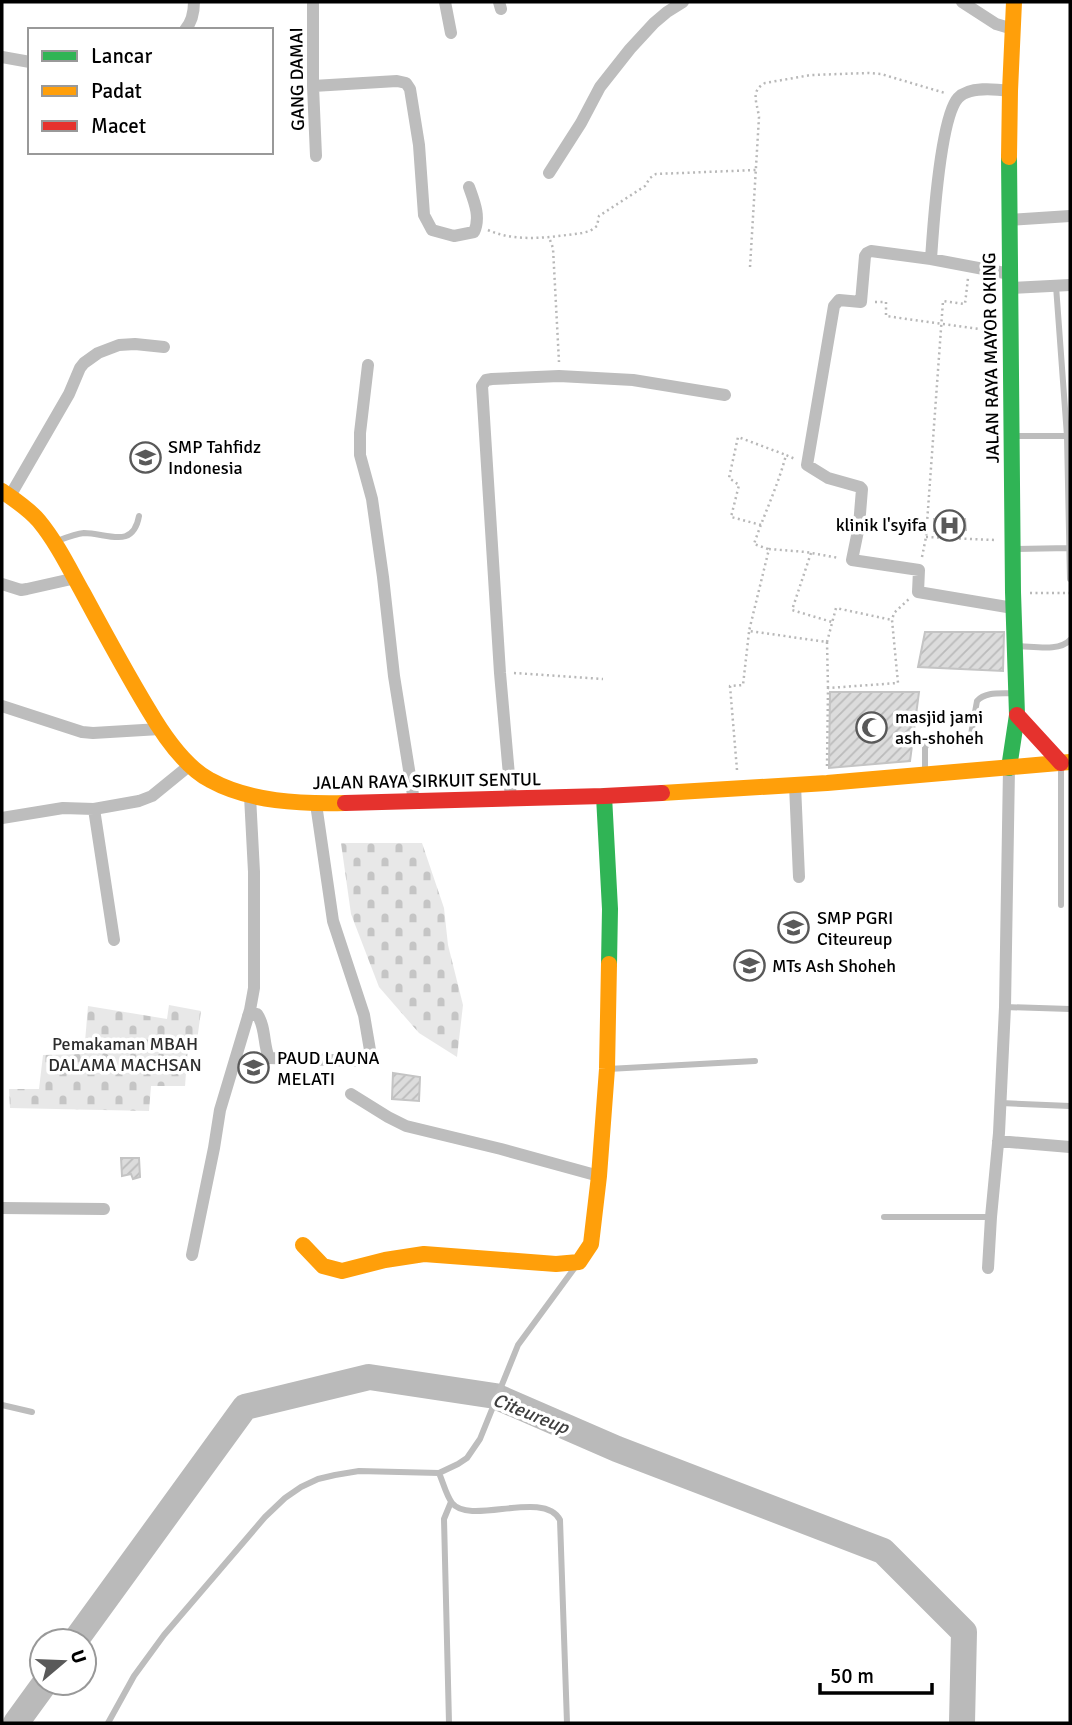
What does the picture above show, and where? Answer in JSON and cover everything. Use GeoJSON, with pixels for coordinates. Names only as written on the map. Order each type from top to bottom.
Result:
{"type":"FeatureCollection","features":[{"type":"Feature","properties":{"kind":"main road","name":"JALAN RAYA MAYOR OKING"},"geometry":{"type":"LineString","coordinates":[[1009,768],[1017,715],[1012,545],[1009,220],[1014,2]]}},
{"type":"Feature","properties":{"kind":"main road","name":"JALAN RAYA SIRKUIT SENTUL"},"geometry":{"type":"LineString","coordinates":[[6,493],[37,519],[55,542],[160,729],[190,765],[209,780],[250,796],[316,804],[604,796],[925,776],[1065,762]]}},
{"type":"Feature","properties":{"kind":"main road"},"geometry":{"type":"LineString","coordinates":[[1017,715],[1065,762]]}},
{"type":"Feature","properties":{"kind":"main road"},"geometry":{"type":"LineString","coordinates":[[303,1245],[323,1266],[342,1271],[424,1254],[538,1264],[579,1262],[591,1244],[607,1069],[610,922],[604,796]]}},
{"type":"Feature","properties":{"kind":"street"},"geometry":{"type":"LineString","coordinates":[[186,28],[193,16],[194,2]]}},
{"type":"Feature","properties":{"kind":"street","name":"GANG DAMAI"},"geometry":{"type":"LineString","coordinates":[[313,2],[316,156]]}},
{"type":"Feature","properties":{"kind":"street"},"geometry":{"type":"LineString","coordinates":[[445,2],[451,33]]}},
{"type":"Feature","properties":{"kind":"street"},"geometry":{"type":"LineString","coordinates":[[549,173],[600,87],[654,23],[683,2]]}},
{"type":"Feature","properties":{"kind":"street"},"geometry":{"type":"LineString","coordinates":[[962,2],[996,24],[1013,29]]}},
{"type":"Feature","properties":{"kind":"street"},"geometry":{"type":"LineString","coordinates":[[2,57],[28,62]]}},
{"type":"Feature","properties":{"kind":"street"},"geometry":{"type":"LineString","coordinates":[[313,86],[406,82],[410,89],[419,145],[424,215],[432,230],[454,236],[474,232],[477,211],[469,187]]}},
{"type":"Feature","properties":{"kind":"street"},"geometry":{"type":"LineString","coordinates":[[930,259],[941,155],[948,121],[958,97],[984,88],[1010,91]]}},
{"type":"Feature","properties":{"kind":"street"},"geometry":{"type":"LineString","coordinates":[[1009,220],[1070,216]]}},
{"type":"Feature","properties":{"kind":"street"},"geometry":{"type":"LineString","coordinates":[[1013,600],[918,592],[919,570],[852,560],[859,526],[862,489],[828,478],[807,465],[834,306],[839,300],[861,302],[865,256],[871,251],[969,267],[1010,281],[1070,285]]}},
{"type":"Feature","properties":{"kind":"street"},"geometry":{"type":"LineString","coordinates":[[6,493],[69,394],[84,363],[98,353],[119,345],[164,346]]}},
{"type":"Feature","properties":{"kind":"street"},"geometry":{"type":"LineString","coordinates":[[368,366],[360,454],[372,499],[394,676],[414,801]]}},
{"type":"Feature","properties":{"kind":"street"},"geometry":{"type":"LineString","coordinates":[[511,798],[500,673],[482,386],[486,380],[492,379],[559,376],[633,380],[725,395]]}},
{"type":"Feature","properties":{"kind":"street"},"geometry":{"type":"LineString","coordinates":[[2,584],[21,590],[76,578]]}},
{"type":"Feature","properties":{"kind":"street"},"geometry":{"type":"LineString","coordinates":[[2,706],[82,732],[160,729]]}},
{"type":"Feature","properties":{"kind":"street"},"geometry":{"type":"LineString","coordinates":[[2,818],[63,807],[94,809],[139,801],[152,796],[190,765]]}},
{"type":"Feature","properties":{"kind":"street"},"geometry":{"type":"LineString","coordinates":[[988,1268],[1006,1007],[1009,768]]}},
{"type":"Feature","properties":{"kind":"street"},"geometry":{"type":"LineString","coordinates":[[795,785],[799,877]]}},
{"type":"Feature","properties":{"kind":"street"},"geometry":{"type":"LineString","coordinates":[[192,1255],[220,1110],[254,988],[254,872],[250,796]]}},
{"type":"Feature","properties":{"kind":"street"},"geometry":{"type":"LineString","coordinates":[[248,1016],[257,1014],[262,1021],[269,1058],[363,1061],[371,1056],[364,1015],[333,921],[316,804]]}},
{"type":"Feature","properties":{"kind":"street"},"geometry":{"type":"LineString","coordinates":[[94,809],[114,940]]}},
{"type":"Feature","properties":{"kind":"street"},"geometry":{"type":"LineString","coordinates":[[351,1094],[406,1126],[599,1176]]}},
{"type":"Feature","properties":{"kind":"street"},"geometry":{"type":"LineString","coordinates":[[998,1137],[1070,1140]]}},
{"type":"Feature","properties":{"kind":"street"},"geometry":{"type":"LineString","coordinates":[[998,1137],[1070,1147]]}},
{"type":"Feature","properties":{"kind":"street"},"geometry":{"type":"LineString","coordinates":[[2,1208],[103,1209]]}},
{"type":"Feature","properties":{"kind":"lane"},"geometry":{"type":"LineString","coordinates":[[1056,286],[1067,436],[1070,579]]}},
{"type":"Feature","properties":{"kind":"lane"},"geometry":{"type":"LineString","coordinates":[[1012,436],[1067,436]]}},
{"type":"Feature","properties":{"kind":"lane"},"geometry":{"type":"LineString","coordinates":[[55,542],[81,534],[124,537],[133,532],[139,516]]}},
{"type":"Feature","properties":{"kind":"lane"},"geometry":{"type":"LineString","coordinates":[[1012,545],[1070,548]]}},
{"type":"Feature","properties":{"kind":"lane"},"geometry":{"type":"LineString","coordinates":[[1014,646],[1055,647],[1064,646],[1070,640]]}},
{"type":"Feature","properties":{"kind":"lane"},"geometry":{"type":"LineString","coordinates":[[925,776],[927,744],[968,743],[977,701],[985,695],[1016,693]]}},
{"type":"Feature","properties":{"kind":"lane"},"geometry":{"type":"LineString","coordinates":[[1061,905],[1065,762]]}},
{"type":"Feature","properties":{"kind":"lane"},"geometry":{"type":"LineString","coordinates":[[1006,1007],[1070,1009]]}},
{"type":"Feature","properties":{"kind":"lane"},"geometry":{"type":"LineString","coordinates":[[607,1069],[755,1061]]}},
{"type":"Feature","properties":{"kind":"lane"},"geometry":{"type":"LineString","coordinates":[[999,1103],[1070,1105]]}},
{"type":"Feature","properties":{"kind":"lane"},"geometry":{"type":"LineString","coordinates":[[884,1217],[991,1217]]}},
{"type":"Feature","properties":{"kind":"lane"},"geometry":{"type":"LineString","coordinates":[[108,1723],[134,1676],[164,1635],[265,1517],[285,1498],[318,1479],[359,1471],[439,1473],[467,1458],[480,1439],[518,1345],[579,1262]]}},
{"type":"Feature","properties":{"kind":"lane"},"geometry":{"type":"LineString","coordinates":[[2,1405],[32,1412]]}},
{"type":"Feature","properties":{"kind":"lane"},"geometry":{"type":"LineString","coordinates":[[439,1473],[451,1502],[464,1510],[535,1507],[557,1514],[561,1520],[567,1723]]}},
{"type":"Feature","properties":{"kind":"lane"},"geometry":{"type":"LineString","coordinates":[[449,1723],[444,1519],[451,1502]]}},
{"type":"Feature","properties":{"kind":"path"},"geometry":{"type":"LineString","coordinates":[[750,267],[759,117],[755,93],[758,87],[765,83],[811,75],[869,73],[881,74],[958,97]]}},
{"type":"Feature","properties":{"kind":"path"},"geometry":{"type":"LineString","coordinates":[[474,232],[486,230],[530,239],[582,233],[597,226],[598,216],[645,186],[656,174],[756,170]]}},
{"type":"Feature","properties":{"kind":"path"},"geometry":{"type":"LineString","coordinates":[[550,240],[553,248],[559,376]]}},
{"type":"Feature","properties":{"kind":"path"},"geometry":{"type":"LineString","coordinates":[[919,570],[926,537],[943,302],[965,304],[969,267]]}},
{"type":"Feature","properties":{"kind":"path"},"geometry":{"type":"LineString","coordinates":[[861,302],[886,302],[886,316],[1010,334]]}},
{"type":"Feature","properties":{"kind":"path"},"geometry":{"type":"LineString","coordinates":[[761,525],[731,517],[739,485],[729,478],[738,437],[807,465]]}},
{"type":"Feature","properties":{"kind":"path"},"geometry":{"type":"LineString","coordinates":[[786,455],[778,484],[754,544],[769,549],[811,552],[852,560]]}},
{"type":"Feature","properties":{"kind":"path"},"geometry":{"type":"LineString","coordinates":[[926,537],[1012,545]]}},
{"type":"Feature","properties":{"kind":"path"},"geometry":{"type":"LineString","coordinates":[[738,788],[730,685],[743,685],[749,631],[769,549]]}},
{"type":"Feature","properties":{"kind":"path"},"geometry":{"type":"LineString","coordinates":[[811,552],[792,610],[832,622]]}},
{"type":"Feature","properties":{"kind":"path"},"geometry":{"type":"LineString","coordinates":[[828,688],[898,683],[892,620],[894,613],[918,592]]}},
{"type":"Feature","properties":{"kind":"path"},"geometry":{"type":"LineString","coordinates":[[1013,600],[1070,593]]}},
{"type":"Feature","properties":{"kind":"path"},"geometry":{"type":"LineString","coordinates":[[827,783],[827,642],[836,608],[892,620]]}},
{"type":"Feature","properties":{"kind":"path"},"geometry":{"type":"LineString","coordinates":[[749,631],[827,642]]}},
{"type":"Feature","properties":{"kind":"path"},"geometry":{"type":"LineString","coordinates":[[500,673],[603,679]]}},
{"type":"Feature","properties":{"kind":"green space"},"geometry":{"type":"Polygon","coordinates":[[[341,843],[422,843],[444,908],[448,945],[463,1005],[457,1057],[419,1033],[379,987],[351,914],[341,843]]]}},
{"type":"Feature","properties":{"kind":"green space","name":"Pemakaman MBAH DALAMA MACHSAN"},"geometry":{"type":"Polygon","coordinates":[[[169,1005],[201,1011],[197,1041],[188,1047],[185,1086],[151,1086],[149,1111],[10,1108],[9,1089],[39,1089],[43,1055],[84,1054],[88,1006],[167,1019],[169,1005]]]}},
{"type":"Feature","properties":{"kind":"building","name":"klinik l'syifa"},"geometry":{"type":"Polygon","coordinates":[[[934,519],[965,519],[966,530],[934,531],[934,519]]]}},
{"type":"Feature","properties":{"kind":"building"},"geometry":{"type":"Polygon","coordinates":[[[925,632],[1004,632],[1003,671],[918,667],[925,632]]]}},
{"type":"Feature","properties":{"kind":"building","name":"masjid jami ash-shoheh"},"geometry":{"type":"Polygon","coordinates":[[[830,692],[919,692],[910,761],[829,768],[830,692]]]}},
{"type":"Feature","properties":{"kind":"building"},"geometry":{"type":"Polygon","coordinates":[[[393,1073],[420,1077],[419,1101],[392,1099],[393,1073]]]}},
{"type":"Feature","properties":{"kind":"building"},"geometry":{"type":"Polygon","coordinates":[[[121,1158],[139,1158],[140,1177],[133,1179],[131,1174],[122,1176],[121,1158]]]}},
{"type":"Feature","properties":{"kind":"waterway","name":"Citeureup"},"geometry":{"type":"LineString","coordinates":[[85,1627],[245,1407],[369,1377],[495,1396],[617,1449],[883,1551],[964,1632],[962,1723]]}},
{"type":"Feature","properties":{"kind":"waterway","name":"Citeureup"},"geometry":{"type":"LineString","coordinates":[[16,1723],[35,1697]]}},
{"type":"Feature","properties":{"kind":"traffic: fast"},"geometry":{"type":"LineString","coordinates":[[1009,157],[1013,592],[1017,715],[1009,768]]}},
{"type":"Feature","properties":{"kind":"traffic: fast"},"geometry":{"type":"LineString","coordinates":[[604,796],[610,909],[609,964]]}},
{"type":"Feature","properties":{"kind":"traffic: slow"},"geometry":{"type":"LineString","coordinates":[[1009,157],[1014,2]]}},
{"type":"Feature","properties":{"kind":"traffic: slow"},"geometry":{"type":"LineString","coordinates":[[2,491],[31,513],[51,538],[154,718],[167,739],[192,767],[225,787],[258,797],[293,802],[345,803]]}},
{"type":"Feature","properties":{"kind":"traffic: slow"},"geometry":{"type":"LineString","coordinates":[[662,793],[827,783],[1070,762]]}},
{"type":"Feature","properties":{"kind":"traffic: slow"},"geometry":{"type":"LineString","coordinates":[[303,1245],[323,1266],[342,1271],[424,1254],[556,1264],[579,1262],[591,1244],[599,1176],[607,1069],[609,964]]}},
{"type":"Feature","properties":{"kind":"traffic: jam"},"geometry":{"type":"LineString","coordinates":[[1017,715],[1061,763]]}},
{"type":"Feature","properties":{"kind":"traffic: jam"},"geometry":{"type":"LineString","coordinates":[[345,803],[662,793]]}},
{"type":"Feature","properties":{"kind":"place","name":"SMP Tahfidz Indonesia"},"geometry":{"type":"Point","coordinates":[145,457]}},
{"type":"Feature","properties":{"kind":"place","name":"klinik l'syifa"},"geometry":{"type":"Point","coordinates":[950,525]}},
{"type":"Feature","properties":{"kind":"place","name":"masjid jami ash-shoheh"},"geometry":{"type":"Point","coordinates":[872,727]}},
{"type":"Feature","properties":{"kind":"place","name":"SMP PGRI Citeureup"},"geometry":{"type":"Point","coordinates":[794,928]}},
{"type":"Feature","properties":{"kind":"place","name":"MTs Ash Shoheh"},"geometry":{"type":"Point","coordinates":[749,966]}},
{"type":"Feature","properties":{"kind":"place","name":"PAUD LAUNA MELATI"},"geometry":{"type":"Point","coordinates":[254,1068]}}]}
